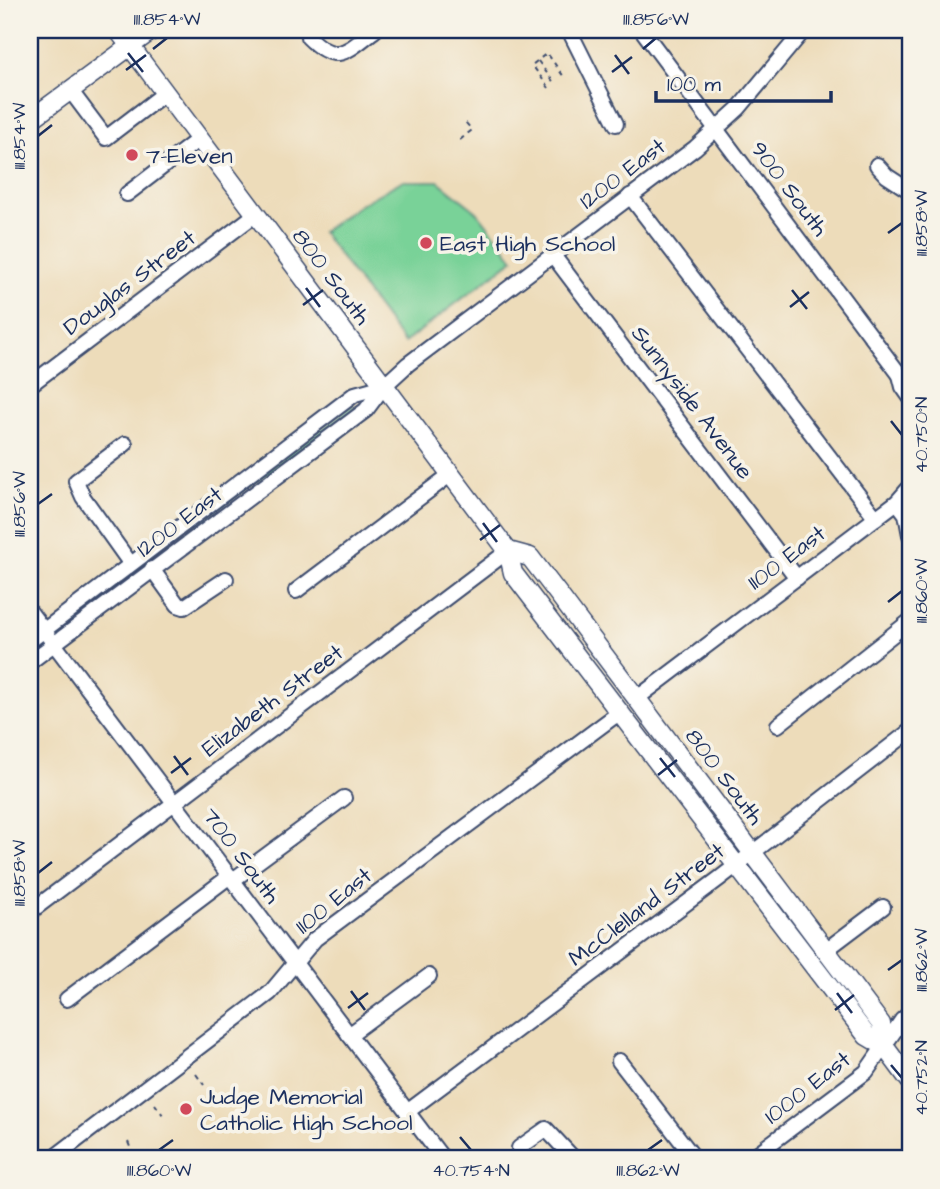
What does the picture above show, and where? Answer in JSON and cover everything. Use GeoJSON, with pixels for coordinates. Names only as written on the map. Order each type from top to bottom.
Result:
{"type":"FeatureCollection","features":[{"type":"Feature","properties":{"kind":"main road","name":"800 South"},"geometry":{"type":"LineString","coordinates":[[118,30],[508,551],[513,573],[867,1036],[884,1046],[910,1081]]}},
{"type":"Feature","properties":{"kind":"main road"},"geometry":{"type":"LineString","coordinates":[[30,120],[152,30]]}},
{"type":"Feature","properties":{"kind":"main road","name":"800 South"},"geometry":{"type":"LineString","coordinates":[[508,551],[530,557],[881,1024],[884,1046]]}},
{"type":"Feature","properties":{"kind":"street"},"geometry":{"type":"LineString","coordinates":[[310,32],[322,51],[333,54],[350,49],[375,30]]}},
{"type":"Feature","properties":{"kind":"street"},"geometry":{"type":"LineString","coordinates":[[569,30],[616,124]]}},
{"type":"Feature","properties":{"kind":"street","name":"900 South"},"geometry":{"type":"LineString","coordinates":[[642,30],[905,378],[903,387],[910,397]]}},
{"type":"Feature","properties":{"kind":"street","name":"1200 East"},"geometry":{"type":"LineString","coordinates":[[30,662],[366,410],[384,386],[408,363],[695,148],[739,108],[804,30]]}},
{"type":"Feature","properties":{"kind":"street"},"geometry":{"type":"LineString","coordinates":[[70,90],[106,138],[165,93]]}},
{"type":"Feature","properties":{"kind":"street"},"geometry":{"type":"LineString","coordinates":[[127,194],[199,139]]}},
{"type":"Feature","properties":{"kind":"street"},"geometry":{"type":"LineString","coordinates":[[877,165],[887,176],[910,191]]}},
{"type":"Feature","properties":{"kind":"street"},"geometry":{"type":"LineString","coordinates":[[630,196],[876,518]]}},
{"type":"Feature","properties":{"kind":"street","name":"Douglas Street"},"geometry":{"type":"LineString","coordinates":[[30,385],[256,214]]}},
{"type":"Feature","properties":{"kind":"street","name":"Sunnyside Avenue"},"geometry":{"type":"LineString","coordinates":[[552,254],[797,578]]}},
{"type":"Feature","properties":{"kind":"street","name":"1200 East"},"geometry":{"type":"LineString","coordinates":[[30,641],[355,394],[384,386]]}},
{"type":"Feature","properties":{"kind":"street"},"geometry":{"type":"LineString","coordinates":[[125,444],[76,481],[83,497],[130,563]]}},
{"type":"Feature","properties":{"kind":"street"},"geometry":{"type":"LineString","coordinates":[[296,591],[451,474]]}},
{"type":"Feature","properties":{"kind":"street","name":"1100 East"},"geometry":{"type":"LineString","coordinates":[[636,699],[876,518],[904,500],[910,488]]}},
{"type":"Feature","properties":{"kind":"street"},"geometry":{"type":"LineString","coordinates":[[904,500],[910,536]]}},
{"type":"Feature","properties":{"kind":"street"},"geometry":{"type":"LineString","coordinates":[[175,530],[186,544]]}},
{"type":"Feature","properties":{"kind":"street","name":"Elizabeth Street"},"geometry":{"type":"LineString","coordinates":[[30,912],[508,551]]}},
{"type":"Feature","properties":{"kind":"street"},"geometry":{"type":"LineString","coordinates":[[152,569],[178,605],[184,607],[226,579]]}},
{"type":"Feature","properties":{"kind":"street","name":"700 South"},"geometry":{"type":"LineString","coordinates":[[30,612],[443,1159]]}},
{"type":"Feature","properties":{"kind":"street"},"geometry":{"type":"LineString","coordinates":[[778,724],[910,621]]}},
{"type":"Feature","properties":{"kind":"street","name":"1100 East"},"geometry":{"type":"LineString","coordinates":[[52,1159],[276,988],[315,939],[620,712]]}},
{"type":"Feature","properties":{"kind":"street","name":"McClelland Street"},"geometry":{"type":"LineString","coordinates":[[407,1112],[910,731]]}},
{"type":"Feature","properties":{"kind":"street"},"geometry":{"type":"LineString","coordinates":[[67,999],[344,798]]}},
{"type":"Feature","properties":{"kind":"street"},"geometry":{"type":"LineString","coordinates":[[826,950],[883,907]]}},
{"type":"Feature","properties":{"kind":"street"},"geometry":{"type":"LineString","coordinates":[[349,1035],[429,976]]}},
{"type":"Feature","properties":{"kind":"street","name":"1000 East"},"geometry":{"type":"LineString","coordinates":[[750,1159],[866,1072],[902,1020],[910,1013]]}},
{"type":"Feature","properties":{"kind":"street"},"geometry":{"type":"LineString","coordinates":[[619,1061],[695,1159]]}},
{"type":"Feature","properties":{"kind":"street"},"geometry":{"type":"LineString","coordinates":[[519,1148],[546,1129],[574,1159]]}},
{"type":"Feature","properties":{"kind":"path"},"geometry":{"type":"LineString","coordinates":[[549,88],[532,65],[547,53],[564,77]]}},
{"type":"Feature","properties":{"kind":"path"},"geometry":{"type":"LineString","coordinates":[[538,60],[555,84]]}},
{"type":"Feature","properties":{"kind":"path"},"geometry":{"type":"LineString","coordinates":[[460,139],[472,130],[466,122]]}},
{"type":"Feature","properties":{"kind":"path"},"geometry":{"type":"LineString","coordinates":[[196,1073],[204,1085]]}},
{"type":"Feature","properties":{"kind":"path"},"geometry":{"type":"LineString","coordinates":[[155,1104],[163,1115]]}},
{"type":"Feature","properties":{"kind":"path"},"geometry":{"type":"LineString","coordinates":[[128,1142],[135,1159]]}},
{"type":"Feature","properties":{"kind":"green space"},"geometry":{"type":"Polygon","coordinates":[[[402,181],[438,181],[477,212],[514,259],[404,343],[322,232],[361,204],[402,181]]]}},
{"type":"Feature","properties":{"kind":"green space"},"geometry":{"type":"Polygon","coordinates":[[[353,405],[356,408],[189,532],[188,530],[353,405]]]}},
{"type":"Feature","properties":{"kind":"green space"},"geometry":{"type":"Polygon","coordinates":[[[173,541],[175,544],[78,615],[78,613],[173,541]]]}},
{"type":"Feature","properties":{"kind":"place","name":"7-Eleven"},"geometry":{"type":"Point","coordinates":[132,155]}},
{"type":"Feature","properties":{"kind":"place","name":"East High School"},"geometry":{"type":"Point","coordinates":[426,243]}},
{"type":"Feature","properties":{"kind":"place","name":"Judge Memorial Catholic High School"},"geometry":{"type":"Point","coordinates":[186,1109]}}]}
